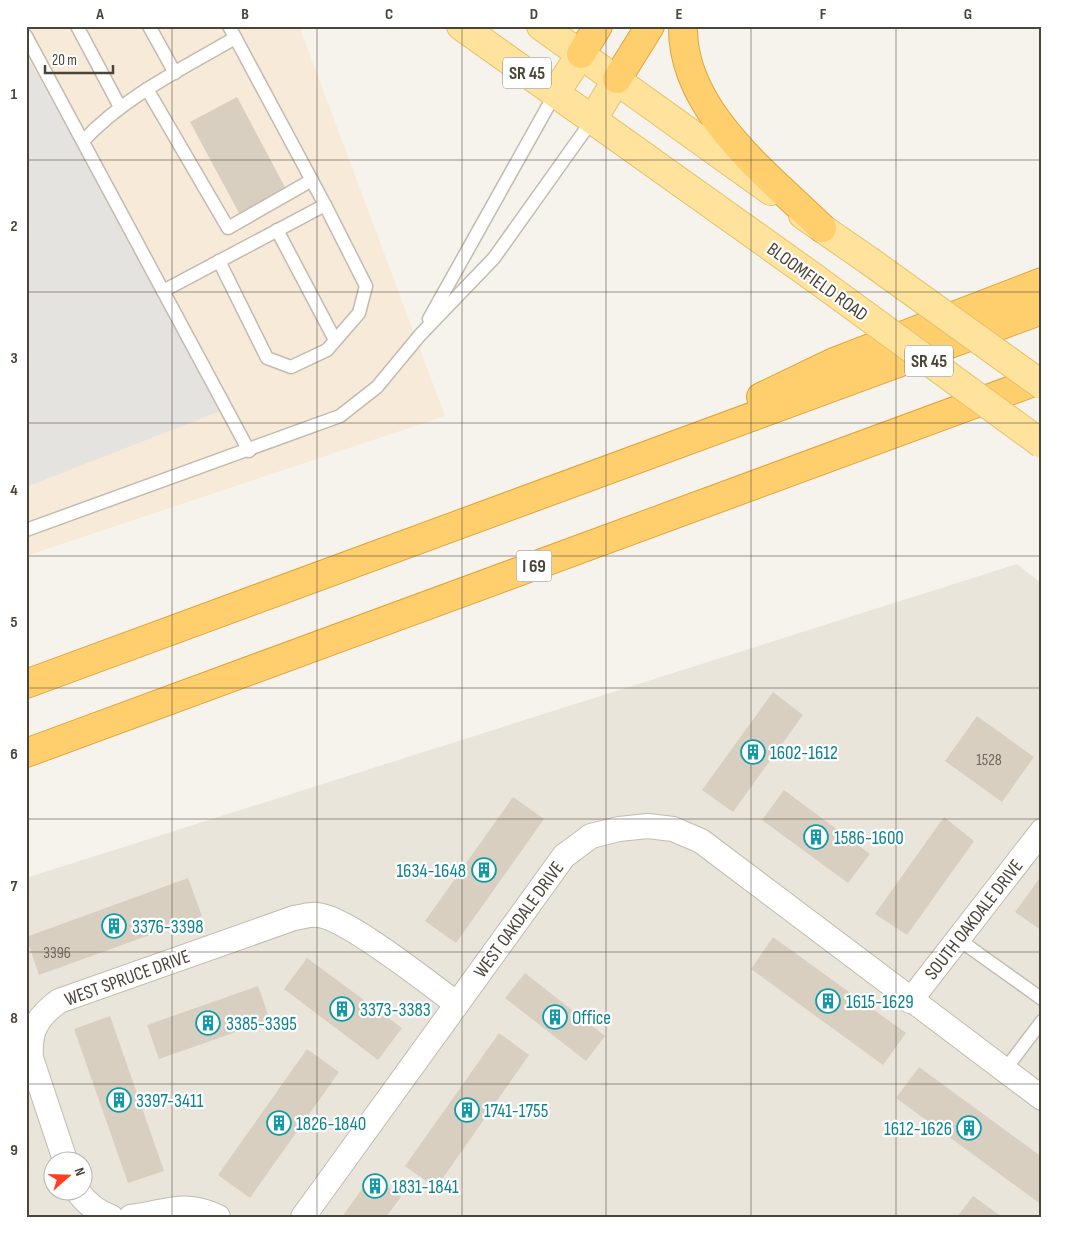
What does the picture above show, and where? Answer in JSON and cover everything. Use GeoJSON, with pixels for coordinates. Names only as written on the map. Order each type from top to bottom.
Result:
{"type":"FeatureCollection","features":[{"type":"Feature","properties":{"kind":"highway"},"geometry":{"type":"LineString","coordinates":[[581,54],[598,26]]}},
{"type":"Feature","properties":{"kind":"highway"},"geometry":{"type":"LineString","coordinates":[[617,79],[650,26]]}},
{"type":"Feature","properties":{"kind":"highway"},"geometry":{"type":"LineString","coordinates":[[682,26],[685,52],[693,78],[705,104],[721,128],[822,228]]}},
{"type":"Feature","properties":{"kind":"highway"},"geometry":{"type":"LineString","coordinates":[[625,464],[834,362],[1042,282]]}},
{"type":"Feature","properties":{"kind":"highway"},"geometry":{"type":"LineString","coordinates":[[26,684],[1042,310]]}},
{"type":"Feature","properties":{"kind":"highway","name":"I 69"},"geometry":{"type":"LineString","coordinates":[[26,753],[1042,379]]}},
{"type":"Feature","properties":{"kind":"main road","name":"SR 45"},"geometry":{"type":"LineString","coordinates":[[461,26],[593,119]]}},
{"type":"Feature","properties":{"kind":"main road"},"geometry":{"type":"LineString","coordinates":[[541,26],[1042,385]]}},
{"type":"Feature","properties":{"kind":"main road"},"geometry":{"type":"LineString","coordinates":[[556,92],[581,54]]}},
{"type":"Feature","properties":{"kind":"main road"},"geometry":{"type":"LineString","coordinates":[[593,119],[617,79]]}},
{"type":"Feature","properties":{"kind":"main road","name":"BLOOMFIELD ROAD"},"geometry":{"type":"LineString","coordinates":[[593,119],[1042,444]]}},
{"type":"Feature","properties":{"kind":"street","name":"WEST OAKDALE DRIVE"},"geometry":{"type":"LineString","coordinates":[[303,1217],[564,856],[591,836],[619,829],[648,826],[673,829],[701,841],[910,1001],[1042,1098]]}},
{"type":"Feature","properties":{"kind":"street","name":"SOUTH OAKDALE DRIVE"},"geometry":{"type":"LineString","coordinates":[[910,1001],[1039,834]]}},
{"type":"Feature","properties":{"kind":"street","name":"WEST SPRUCE DRIVE"},"geometry":{"type":"LineString","coordinates":[[62,1150],[31,1058],[30,1040],[36,1025],[45,1011],[59,1001],[294,918],[318,915],[337,920],[355,931],[457,1004]]}},
{"type":"Feature","properties":{"kind":"street"},"geometry":{"type":"LineString","coordinates":[[83,1200],[98,1212],[111,1217]]}},
{"type":"Feature","properties":{"kind":"street"},"geometry":{"type":"LineString","coordinates":[[131,1217],[164,1209],[190,1207],[218,1217]]}},
{"type":"Feature","properties":{"kind":"lane"},"geometry":{"type":"LineString","coordinates":[[77,26],[120,107]]}},
{"type":"Feature","properties":{"kind":"lane"},"geometry":{"type":"LineString","coordinates":[[149,26],[175,73]]}},
{"type":"Feature","properties":{"kind":"lane"},"geometry":{"type":"LineString","coordinates":[[220,261],[266,358],[291,367],[326,350],[336,340],[358,314],[366,286],[312,180],[229,26]]}},
{"type":"Feature","properties":{"kind":"lane"},"geometry":{"type":"LineString","coordinates":[[26,36],[249,451]]}},
{"type":"Feature","properties":{"kind":"lane"},"geometry":{"type":"LineString","coordinates":[[83,141],[103,119],[120,107],[147,89],[235,38]]}},
{"type":"Feature","properties":{"kind":"lane"},"geometry":{"type":"LineString","coordinates":[[147,89],[228,228],[312,180]]}},
{"type":"Feature","properties":{"kind":"lane"},"geometry":{"type":"LineString","coordinates":[[420,335],[556,92]]}},
{"type":"Feature","properties":{"kind":"lane"},"geometry":{"type":"LineString","coordinates":[[26,530],[249,451],[340,416],[377,387],[420,335],[494,258],[593,119]]}},
{"type":"Feature","properties":{"kind":"lane"},"geometry":{"type":"LineString","coordinates":[[163,291],[325,205]]}},
{"type":"Feature","properties":{"kind":"lane"},"geometry":{"type":"LineString","coordinates":[[277,230],[336,340]]}},
{"type":"Feature","properties":{"kind":"lane"},"geometry":{"type":"LineString","coordinates":[[958,939],[1042,999]]}},
{"type":"Feature","properties":{"kind":"lane"},"geometry":{"type":"LineString","coordinates":[[1004,1071],[1042,1021]]}},
{"type":"Feature","properties":{"kind":"shaded area"},"geometry":{"type":"Polygon","coordinates":[[[26,26],[299,26],[445,416],[26,556],[26,26]]]}},
{"type":"Feature","properties":{"kind":"shaded area"},"geometry":{"type":"Polygon","coordinates":[[[26,54],[223,410],[26,487],[26,54]]]}},
{"type":"Feature","properties":{"kind":"shaded area"},"geometry":{"type":"Polygon","coordinates":[[[1017,564],[1042,584],[1042,1217],[26,1217],[26,878],[1017,564]]]}},
{"type":"Feature","properties":{"kind":"building"},"geometry":{"type":"Polygon","coordinates":[[[237,97],[286,189],[239,213],[190,122],[237,97]]]}},
{"type":"Feature","properties":{"kind":"building","name":"1602-1612"},"geometry":{"type":"Polygon","coordinates":[[[773,692],[803,715],[733,812],[702,790],[773,692]]]}},
{"type":"Feature","properties":{"kind":"building"},"geometry":{"type":"Polygon","coordinates":[[[977,716],[1034,757],[1002,802],[945,761],[977,716]]]}},
{"type":"Feature","properties":{"kind":"building","name":"1586-1600"},"geometry":{"type":"Polygon","coordinates":[[[784,790],[870,854],[848,883],[762,820],[784,790]]]}},
{"type":"Feature","properties":{"kind":"building","name":"1634-1648"},"geometry":{"type":"Polygon","coordinates":[[[513,797],[544,819],[456,943],[425,921],[513,797]]]}},
{"type":"Feature","properties":{"kind":"building"},"geometry":{"type":"Polygon","coordinates":[[[944,817],[974,841],[907,935],[875,914],[944,817]]]}},
{"type":"Feature","properties":{"kind":"building","name":"3376-3398"},"geometry":{"type":"Polygon","coordinates":[[[188,878],[202,916],[39,975],[26,937],[188,878]]]}},
{"type":"Feature","properties":{"kind":"building"},"geometry":{"type":"Polygon","coordinates":[[[1039,879],[1042,881],[1042,931],[1015,912],[1039,879]]]}},
{"type":"Feature","properties":{"kind":"building","name":"1615-1629"},"geometry":{"type":"Polygon","coordinates":[[[773,937],[906,1033],[883,1065],[751,969],[773,937]]]}},
{"type":"Feature","properties":{"kind":"building","name":"3373-3383"},"geometry":{"type":"Polygon","coordinates":[[[307,958],[402,1028],[378,1060],[284,989],[307,958]]]}},
{"type":"Feature","properties":{"kind":"building","name":"Office"},"geometry":{"type":"Polygon","coordinates":[[[525,973],[605,1036],[586,1061],[505,998],[525,973]]]}},
{"type":"Feature","properties":{"kind":"building","name":"3385-3395"},"geometry":{"type":"Polygon","coordinates":[[[258,986],[270,1020],[159,1059],[147,1025],[258,986]]]}},
{"type":"Feature","properties":{"kind":"building","name":"3397-3411"},"geometry":{"type":"Polygon","coordinates":[[[110,1016],[164,1171],[128,1183],[74,1029],[110,1016]]]}},
{"type":"Feature","properties":{"kind":"building","name":"1741-1755"},"geometry":{"type":"Polygon","coordinates":[[[499,1033],[529,1055],[436,1188],[405,1166],[499,1033]]]}},
{"type":"Feature","properties":{"kind":"building","name":"1826-1840"},"geometry":{"type":"Polygon","coordinates":[[[307,1049],[339,1072],[250,1198],[218,1175],[307,1049]]]}},
{"type":"Feature","properties":{"kind":"building","name":"1612-1626"},"geometry":{"type":"Polygon","coordinates":[[[919,1067],[1042,1157],[1042,1205],[896,1098],[919,1067]]]}},
{"type":"Feature","properties":{"kind":"building","name":"1831-1841"},"geometry":{"type":"Polygon","coordinates":[[[372,1175],[401,1197],[386,1217],[342,1217],[372,1175]]]}},
{"type":"Feature","properties":{"kind":"building"},"geometry":{"type":"Polygon","coordinates":[[[973,1196],[1002,1217],[957,1217],[973,1196]]]}},
{"type":"Feature","properties":{"kind":"place","name":"1602-1612"},"geometry":{"type":"Point","coordinates":[753,752]}},
{"type":"Feature","properties":{"kind":"place","name":"1586-1600"},"geometry":{"type":"Point","coordinates":[816,837]}},
{"type":"Feature","properties":{"kind":"place","name":"1634-1648"},"geometry":{"type":"Point","coordinates":[484,870]}},
{"type":"Feature","properties":{"kind":"place","name":"3376-3398"},"geometry":{"type":"Point","coordinates":[114,926]}},
{"type":"Feature","properties":{"kind":"place","name":"1615-1629"},"geometry":{"type":"Point","coordinates":[828,1001]}},
{"type":"Feature","properties":{"kind":"place","name":"3373-3383"},"geometry":{"type":"Point","coordinates":[342,1009]}},
{"type":"Feature","properties":{"kind":"place","name":"Office"},"geometry":{"type":"Point","coordinates":[555,1017]}},
{"type":"Feature","properties":{"kind":"place","name":"3385-3395"},"geometry":{"type":"Point","coordinates":[208,1023]}},
{"type":"Feature","properties":{"kind":"place","name":"3397-3411"},"geometry":{"type":"Point","coordinates":[119,1100]}},
{"type":"Feature","properties":{"kind":"place","name":"1741-1755"},"geometry":{"type":"Point","coordinates":[467,1110]}},
{"type":"Feature","properties":{"kind":"place","name":"1826-1840"},"geometry":{"type":"Point","coordinates":[279,1123]}},
{"type":"Feature","properties":{"kind":"place","name":"1612-1626"},"geometry":{"type":"Point","coordinates":[969,1128]}},
{"type":"Feature","properties":{"kind":"place","name":"1831-1841"},"geometry":{"type":"Point","coordinates":[375,1186]}}]}
